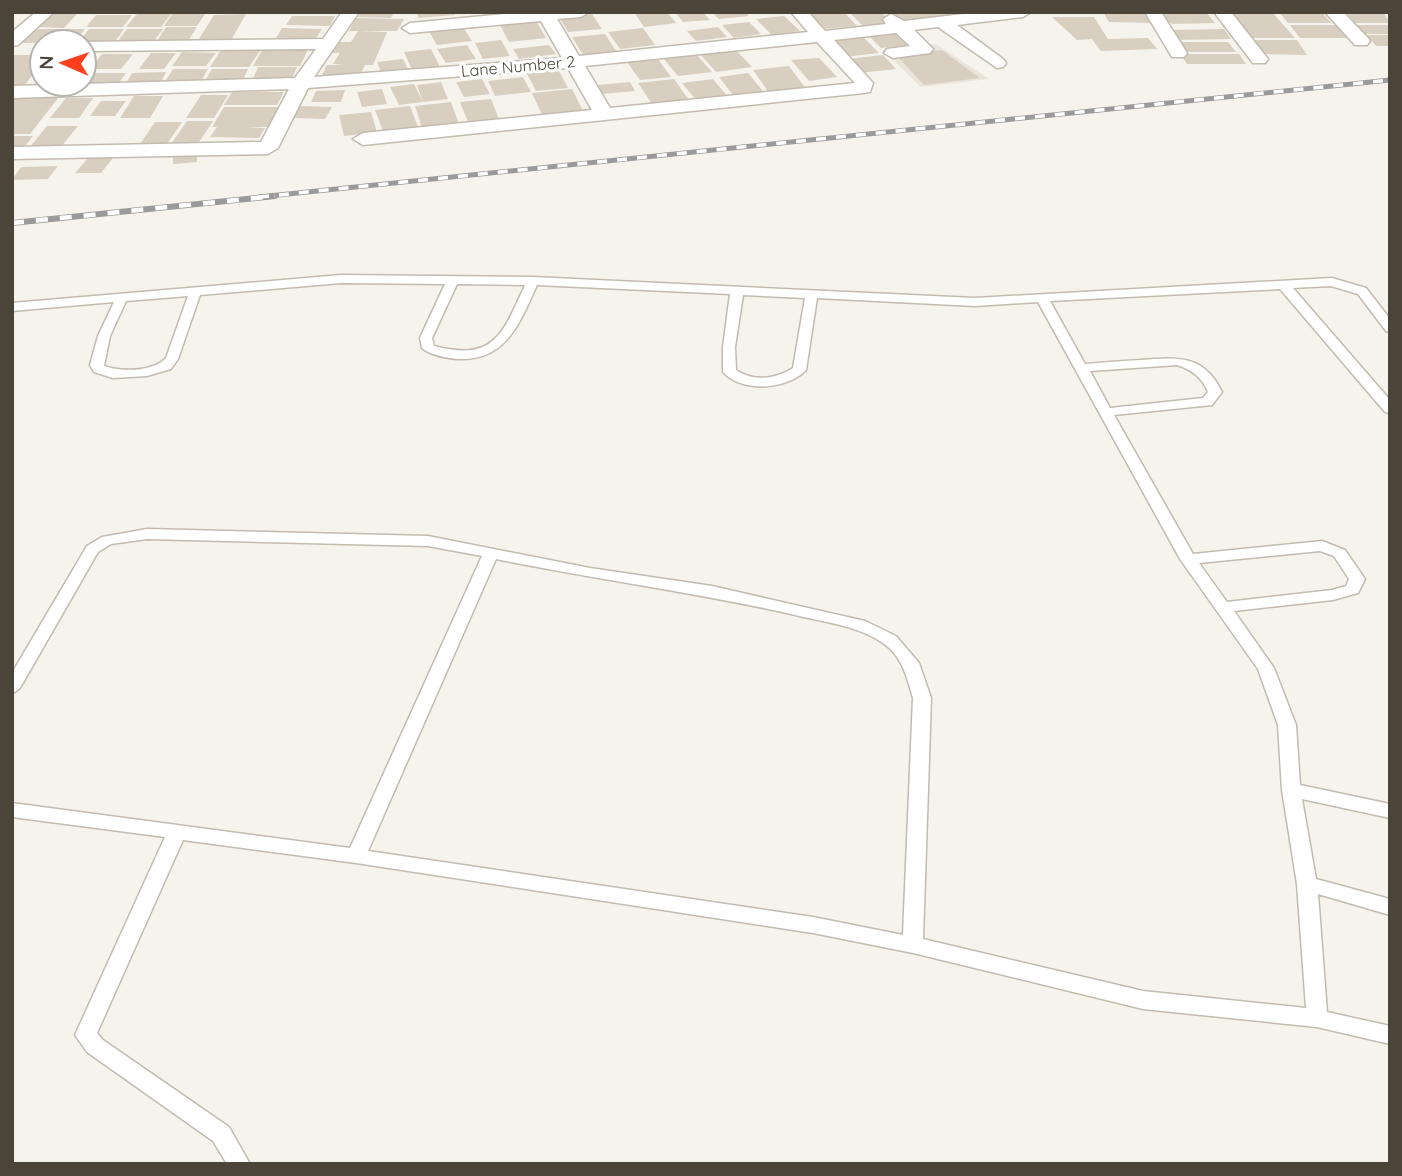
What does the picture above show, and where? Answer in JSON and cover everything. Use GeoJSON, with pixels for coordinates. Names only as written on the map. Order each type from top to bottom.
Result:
{"type":"FeatureCollection","features":[{"type":"Feature","properties":{"kind":"street"},"geometry":{"type":"LineString","coordinates":[[12,43],[46,12]]}},
{"type":"Feature","properties":{"kind":"street"},"geometry":{"type":"LineString","coordinates":[[12,153],[268,148],[301,83],[351,12]]}},
{"type":"Feature","properties":{"kind":"street"},"geometry":{"type":"LineString","coordinates":[[410,28],[581,12]]}},
{"type":"Feature","properties":{"kind":"street"},"geometry":{"type":"LineString","coordinates":[[363,139],[863,88],[864,83],[818,36],[799,12]]}},
{"type":"Feature","properties":{"kind":"street"},"geometry":{"type":"LineString","coordinates":[[883,12],[924,49],[893,53]]}},
{"type":"Feature","properties":{"kind":"street"},"geometry":{"type":"LineString","coordinates":[[1153,12],[1178,53]]}},
{"type":"Feature","properties":{"kind":"street"},"geometry":{"type":"LineString","coordinates":[[1223,12],[1259,59]]}},
{"type":"Feature","properties":{"kind":"street"},"geometry":{"type":"LineString","coordinates":[[1333,12],[1361,41]]}},
{"type":"Feature","properties":{"kind":"street","name":"Lane Number 2"},"geometry":{"type":"LineString","coordinates":[[12,92],[301,83],[573,61],[902,28],[1019,13]]}},
{"type":"Feature","properties":{"kind":"street"},"geometry":{"type":"LineString","coordinates":[[547,16],[605,116]]}},
{"type":"Feature","properties":{"kind":"street"},"geometry":{"type":"LineString","coordinates":[[12,23],[31,23]]}},
{"type":"Feature","properties":{"kind":"street"},"geometry":{"type":"LineString","coordinates":[[943,23],[997,63]]}},
{"type":"Feature","properties":{"kind":"street"},"geometry":{"type":"LineString","coordinates":[[98,46],[328,44]]}},
{"type":"Feature","properties":{"kind":"lane"},"geometry":{"type":"LineString","coordinates":[[12,307],[341,278],[533,281],[975,302],[1332,282],[1362,292],[1390,328]]}},
{"type":"Feature","properties":{"kind":"lane"},"geometry":{"type":"LineString","coordinates":[[453,278],[426,338],[428,348],[462,355],[479,354],[495,348],[505,338],[533,281]]}},
{"type":"Feature","properties":{"kind":"lane"},"geometry":{"type":"LineString","coordinates":[[1283,285],[1390,409]]}},
{"type":"Feature","properties":{"kind":"lane"},"geometry":{"type":"LineString","coordinates":[[122,297],[104,336],[97,365],[99,369],[113,374],[158,370],[172,359],[196,290]]}},
{"type":"Feature","properties":{"kind":"lane"},"geometry":{"type":"LineString","coordinates":[[737,291],[729,347],[730,372],[744,379],[760,381],[790,377],[799,370],[812,294]]}},
{"type":"Feature","properties":{"kind":"lane"},"geometry":{"type":"LineString","coordinates":[[1042,298],[1188,559],[1266,668],[1287,725],[1291,790],[1307,884],[1317,1018]]}},
{"type":"Feature","properties":{"kind":"lane"},"geometry":{"type":"LineString","coordinates":[[1082,368],[1177,362],[1191,364],[1203,373],[1215,392],[1206,402],[1107,412]]}},
{"type":"Feature","properties":{"kind":"lane"},"geometry":{"type":"LineString","coordinates":[[12,688],[92,549],[107,540],[147,534],[272,535],[428,541],[590,573],[712,591],[859,625],[890,640],[911,663],[922,698],[913,945]]}},
{"type":"Feature","properties":{"kind":"lane"},"geometry":{"type":"LineString","coordinates":[[1188,559],[1322,546],[1340,553],[1357,579],[1352,589],[1333,595],[1224,607]]}},
{"type":"Feature","properties":{"kind":"lane"},"geometry":{"type":"LineString","coordinates":[[356,856],[491,553]]}},
{"type":"Feature","properties":{"kind":"lane"},"geometry":{"type":"LineString","coordinates":[[1291,790],[1390,811]]}},
{"type":"Feature","properties":{"kind":"lane"},"geometry":{"type":"LineString","coordinates":[[12,810],[356,856],[813,925],[913,945],[1143,1000],[1317,1018],[1390,1035]]}},
{"type":"Feature","properties":{"kind":"lane"},"geometry":{"type":"LineString","coordinates":[[177,832],[86,1035],[95,1046],[222,1134],[239,1164]]}},
{"type":"Feature","properties":{"kind":"lane"},"geometry":{"type":"LineString","coordinates":[[1307,884],[1390,907]]}},
{"type":"Feature","properties":{"kind":"shaded area"},"geometry":{"type":"Polygon","coordinates":[[[913,30],[930,44],[936,44],[989,79],[921,87],[883,50],[914,47],[913,30]]]}},
{"type":"Feature","properties":{"kind":"building"},"geometry":{"type":"Polygon","coordinates":[[[361,12],[394,12],[391,18],[358,17],[361,12]]]}},
{"type":"Feature","properties":{"kind":"building"},"geometry":{"type":"Polygon","coordinates":[[[416,12],[454,12],[455,15],[419,18],[416,12]]]}},
{"type":"Feature","properties":{"kind":"building"},"geometry":{"type":"Polygon","coordinates":[[[634,12],[667,12],[676,23],[644,27],[634,12]]]}},
{"type":"Feature","properties":{"kind":"building"},"geometry":{"type":"Polygon","coordinates":[[[675,12],[703,12],[710,20],[683,22],[675,12]]]}},
{"type":"Feature","properties":{"kind":"building"},"geometry":{"type":"Polygon","coordinates":[[[712,12],[745,12],[749,16],[719,19],[712,12]]]}},
{"type":"Feature","properties":{"kind":"building"},"geometry":{"type":"Polygon","coordinates":[[[844,12],[857,26],[824,29],[810,14],[844,12]]]}},
{"type":"Feature","properties":{"kind":"building"},"geometry":{"type":"Polygon","coordinates":[[[849,12],[881,12],[892,23],[863,26],[849,12]]]}},
{"type":"Feature","properties":{"kind":"building"},"geometry":{"type":"Polygon","coordinates":[[[889,12],[974,12],[975,14],[901,23],[889,12]]]}},
{"type":"Feature","properties":{"kind":"building"},"geometry":{"type":"Polygon","coordinates":[[[1103,12],[1149,12],[1156,23],[1109,22],[1103,12]]]}},
{"type":"Feature","properties":{"kind":"building"},"geometry":{"type":"Polygon","coordinates":[[[1206,12],[1215,23],[1173,24],[1161,19],[1156,13],[1206,12]]]}},
{"type":"Feature","properties":{"kind":"building"},"geometry":{"type":"Polygon","coordinates":[[[1228,12],[1272,12],[1295,38],[1250,38],[1228,12]]]}},
{"type":"Feature","properties":{"kind":"building"},"geometry":{"type":"Polygon","coordinates":[[[1279,12],[1322,12],[1331,23],[1288,23],[1279,12]]]}},
{"type":"Feature","properties":{"kind":"building"},"geometry":{"type":"Polygon","coordinates":[[[1346,12],[1383,12],[1390,23],[1355,23],[1346,12]]]}},
{"type":"Feature","properties":{"kind":"building"},"geometry":{"type":"Polygon","coordinates":[[[51,14],[77,14],[64,28],[38,27],[51,14]]]}},
{"type":"Feature","properties":{"kind":"building"},"geometry":{"type":"Polygon","coordinates":[[[137,14],[171,14],[161,27],[126,27],[137,14]]]}},
{"type":"Feature","properties":{"kind":"building"},"geometry":{"type":"Polygon","coordinates":[[[172,14],[205,14],[197,26],[164,26],[172,14]]]}},
{"type":"Feature","properties":{"kind":"building"},"geometry":{"type":"Polygon","coordinates":[[[246,14],[230,42],[197,42],[214,15],[246,14]]]}},
{"type":"Feature","properties":{"kind":"building"},"geometry":{"type":"Polygon","coordinates":[[[592,14],[602,29],[568,32],[559,17],[592,14]]]}},
{"type":"Feature","properties":{"kind":"building"},"geometry":{"type":"Polygon","coordinates":[[[96,15],[132,15],[123,27],[86,27],[96,15]]]}},
{"type":"Feature","properties":{"kind":"building"},"geometry":{"type":"Polygon","coordinates":[[[292,16],[335,16],[330,26],[286,25],[292,16]]]}},
{"type":"Feature","properties":{"kind":"building"},"geometry":{"type":"Polygon","coordinates":[[[784,16],[800,31],[772,35],[756,19],[784,16]]]}},
{"type":"Feature","properties":{"kind":"building"},"geometry":{"type":"Polygon","coordinates":[[[1052,17],[1094,17],[1108,39],[1148,38],[1157,49],[1101,51],[1092,39],[1077,40],[1052,17]]]}},
{"type":"Feature","properties":{"kind":"building"},"geometry":{"type":"Polygon","coordinates":[[[356,18],[404,19],[397,31],[360,31],[387,32],[373,65],[365,65],[359,78],[321,77],[327,65],[345,65],[333,64],[340,53],[331,53],[339,42],[351,42],[358,31],[349,31],[356,18]]]}},
{"type":"Feature","properties":{"kind":"building"},"geometry":{"type":"Polygon","coordinates":[[[535,19],[546,38],[509,42],[499,23],[535,19]]]}},
{"type":"Feature","properties":{"kind":"building"},"geometry":{"type":"Polygon","coordinates":[[[749,22],[761,34],[734,38],[722,25],[749,22]]]}},
{"type":"Feature","properties":{"kind":"building"},"geometry":{"type":"Polygon","coordinates":[[[1290,25],[1336,25],[1348,38],[1300,38],[1290,25]]]}},
{"type":"Feature","properties":{"kind":"building"},"geometry":{"type":"Polygon","coordinates":[[[1356,25],[1390,25],[1390,34],[1363,34],[1356,25]]]}},
{"type":"Feature","properties":{"kind":"building"},"geometry":{"type":"Polygon","coordinates":[[[462,26],[472,41],[437,45],[428,30],[462,26]]]}},
{"type":"Feature","properties":{"kind":"building"},"geometry":{"type":"Polygon","coordinates":[[[166,27],[197,27],[188,41],[157,41],[166,27]]]}},
{"type":"Feature","properties":{"kind":"building"},"geometry":{"type":"Polygon","coordinates":[[[718,27],[727,37],[696,41],[687,31],[718,27]]]}},
{"type":"Feature","properties":{"kind":"building"},"geometry":{"type":"Polygon","coordinates":[[[282,28],[322,29],[315,40],[275,40],[282,28]]]}},
{"type":"Feature","properties":{"kind":"building"},"geometry":{"type":"Polygon","coordinates":[[[643,28],[655,45],[620,49],[608,32],[643,28]]]}},
{"type":"Feature","properties":{"kind":"building"},"geometry":{"type":"Polygon","coordinates":[[[98,29],[124,29],[114,43],[98,43],[98,29]]]}},
{"type":"Feature","properties":{"kind":"building"},"geometry":{"type":"Polygon","coordinates":[[[127,29],[163,29],[153,42],[117,42],[127,29]]]}},
{"type":"Feature","properties":{"kind":"building"},"geometry":{"type":"Polygon","coordinates":[[[1224,29],[1231,39],[1176,40],[1170,30],[1224,29]]]}},
{"type":"Feature","properties":{"kind":"building"},"geometry":{"type":"Polygon","coordinates":[[[894,31],[908,45],[881,48],[867,34],[894,31]]]}},
{"type":"Feature","properties":{"kind":"building"},"geometry":{"type":"Polygon","coordinates":[[[605,34],[616,51],[583,55],[572,37],[605,34]]]}},
{"type":"Feature","properties":{"kind":"building"},"geometry":{"type":"Polygon","coordinates":[[[861,35],[879,53],[844,57],[827,38],[861,35]]]}},
{"type":"Feature","properties":{"kind":"building"},"geometry":{"type":"Polygon","coordinates":[[[1367,35],[1390,35],[1390,46],[1376,46],[1367,35]]]}},
{"type":"Feature","properties":{"kind":"building"},"geometry":{"type":"Polygon","coordinates":[[[501,40],[510,56],[483,59],[475,43],[501,40]]]}},
{"type":"Feature","properties":{"kind":"building"},"geometry":{"type":"Polygon","coordinates":[[[1254,40],[1297,40],[1307,55],[1264,54],[1254,40]]]}},
{"type":"Feature","properties":{"kind":"building"},"geometry":{"type":"Polygon","coordinates":[[[1180,42],[1228,42],[1236,52],[1186,52],[1180,42]]]}},
{"type":"Feature","properties":{"kind":"building"},"geometry":{"type":"Polygon","coordinates":[[[467,45],[476,59],[446,63],[437,49],[467,45]]]}},
{"type":"Feature","properties":{"kind":"building"},"geometry":{"type":"Polygon","coordinates":[[[549,45],[556,54],[519,59],[513,49],[549,45]]]}},
{"type":"Feature","properties":{"kind":"building"},"geometry":{"type":"Polygon","coordinates":[[[431,49],[440,67],[412,70],[404,52],[431,49]]]}},
{"type":"Feature","properties":{"kind":"building"},"geometry":{"type":"Polygon","coordinates":[[[735,49],[752,67],[716,72],[699,53],[735,49]]]}},
{"type":"Feature","properties":{"kind":"building"},"geometry":{"type":"Polygon","coordinates":[[[221,50],[260,51],[249,67],[210,67],[221,50]]]}},
{"type":"Feature","properties":{"kind":"building"},"geometry":{"type":"Polygon","coordinates":[[[262,50],[308,50],[300,66],[253,66],[262,50]]]}},
{"type":"Feature","properties":{"kind":"building"},"geometry":{"type":"Polygon","coordinates":[[[942,50],[980,78],[924,85],[897,56],[942,50]]]}},
{"type":"Feature","properties":{"kind":"building"},"geometry":{"type":"Polygon","coordinates":[[[182,52],[216,53],[206,66],[172,66],[182,52]]]}},
{"type":"Feature","properties":{"kind":"building"},"geometry":{"type":"Polygon","coordinates":[[[151,53],[176,53],[164,69],[139,69],[151,53]]]}},
{"type":"Feature","properties":{"kind":"building"},"geometry":{"type":"Polygon","coordinates":[[[102,54],[133,54],[121,69],[98,69],[98,59],[102,54]]]}},
{"type":"Feature","properties":{"kind":"building"},"geometry":{"type":"Polygon","coordinates":[[[696,54],[712,72],[678,76],[663,58],[696,54]]]}},
{"type":"Feature","properties":{"kind":"building"},"geometry":{"type":"Polygon","coordinates":[[[1180,54],[1239,54],[1246,64],[1187,64],[1180,54]]]}},
{"type":"Feature","properties":{"kind":"building"},"geometry":{"type":"Polygon","coordinates":[[[12,55],[28,55],[28,81],[25,85],[12,85],[12,55]]]}},
{"type":"Feature","properties":{"kind":"building"},"geometry":{"type":"Polygon","coordinates":[[[883,55],[896,69],[859,73],[847,59],[883,55]]]}},
{"type":"Feature","properties":{"kind":"building"},"geometry":{"type":"Polygon","coordinates":[[[819,58],[837,77],[809,81],[791,60],[819,58]]]}},
{"type":"Feature","properties":{"kind":"building"},"geometry":{"type":"Polygon","coordinates":[[[403,59],[408,69],[381,72],[377,62],[403,59]]]}},
{"type":"Feature","properties":{"kind":"building"},"geometry":{"type":"Polygon","coordinates":[[[658,59],[671,77],[640,80],[627,62],[658,59]]]}},
{"type":"Feature","properties":{"kind":"building"},"geometry":{"type":"Polygon","coordinates":[[[789,66],[806,89],[769,93],[753,70],[789,66]]]}},
{"type":"Feature","properties":{"kind":"building"},"geometry":{"type":"Polygon","coordinates":[[[258,67],[297,67],[291,81],[252,81],[258,67]]]}},
{"type":"Feature","properties":{"kind":"building"},"geometry":{"type":"Polygon","coordinates":[[[173,69],[208,69],[200,83],[164,83],[173,69]]]}},
{"type":"Feature","properties":{"kind":"building"},"geometry":{"type":"Polygon","coordinates":[[[212,69],[248,69],[241,84],[203,84],[212,69]]]}},
{"type":"Feature","properties":{"kind":"building"},"geometry":{"type":"Polygon","coordinates":[[[558,69],[568,88],[536,91],[526,72],[558,69]]]}},
{"type":"Feature","properties":{"kind":"building"},"geometry":{"type":"Polygon","coordinates":[[[166,72],[159,86],[124,87],[132,73],[166,72]]]}},
{"type":"Feature","properties":{"kind":"building"},"geometry":{"type":"Polygon","coordinates":[[[98,73],[126,73],[116,87],[98,87],[98,73]]]}},
{"type":"Feature","properties":{"kind":"building"},"geometry":{"type":"Polygon","coordinates":[[[748,73],[763,91],[733,95],[719,77],[748,73]]]}},
{"type":"Feature","properties":{"kind":"building"},"geometry":{"type":"Polygon","coordinates":[[[523,77],[531,92],[495,96],[488,81],[523,77]]]}},
{"type":"Feature","properties":{"kind":"building"},"geometry":{"type":"Polygon","coordinates":[[[482,79],[490,94],[464,97],[456,82],[482,79]]]}},
{"type":"Feature","properties":{"kind":"building"},"geometry":{"type":"Polygon","coordinates":[[[674,79],[689,100],[652,104],[638,83],[674,79]]]}},
{"type":"Feature","properties":{"kind":"building"},"geometry":{"type":"Polygon","coordinates":[[[713,79],[728,97],[697,101],[682,83],[713,79]]]}},
{"type":"Feature","properties":{"kind":"building"},"geometry":{"type":"Polygon","coordinates":[[[441,82],[448,99],[423,102],[417,85],[441,82]]]}},
{"type":"Feature","properties":{"kind":"building"},"geometry":{"type":"Polygon","coordinates":[[[630,82],[635,91],[602,94],[598,85],[630,82]]]}},
{"type":"Feature","properties":{"kind":"building"},"geometry":{"type":"Polygon","coordinates":[[[414,84],[423,102],[399,105],[390,87],[414,84]]]}},
{"type":"Feature","properties":{"kind":"building"},"geometry":{"type":"Polygon","coordinates":[[[382,89],[387,104],[362,107],[357,92],[382,89]]]}},
{"type":"Feature","properties":{"kind":"building"},"geometry":{"type":"Polygon","coordinates":[[[572,89],[584,113],[543,117],[532,93],[572,89]]]}},
{"type":"Feature","properties":{"kind":"building"},"geometry":{"type":"Polygon","coordinates":[[[345,90],[341,102],[311,102],[316,91],[345,90]]]}},
{"type":"Feature","properties":{"kind":"building"},"geometry":{"type":"Polygon","coordinates":[[[232,92],[284,92],[277,105],[224,105],[232,92]]]}},
{"type":"Feature","properties":{"kind":"building"},"geometry":{"type":"Polygon","coordinates":[[[201,95],[228,95],[214,118],[186,118],[201,95]]]}},
{"type":"Feature","properties":{"kind":"building"},"geometry":{"type":"Polygon","coordinates":[[[134,96],[163,96],[150,118],[120,118],[134,96]]]}},
{"type":"Feature","properties":{"kind":"building"},"geometry":{"type":"Polygon","coordinates":[[[12,98],[58,98],[30,134],[12,134],[12,98]]]}},
{"type":"Feature","properties":{"kind":"building"},"geometry":{"type":"Polygon","coordinates":[[[66,98],[93,98],[79,118],[50,118],[66,98]]]}},
{"type":"Feature","properties":{"kind":"building"},"geometry":{"type":"Polygon","coordinates":[[[491,99],[499,119],[468,122],[460,102],[491,99]]]}},
{"type":"Feature","properties":{"kind":"building"},"geometry":{"type":"Polygon","coordinates":[[[101,101],[126,101],[115,116],[90,116],[101,101]]]}},
{"type":"Feature","properties":{"kind":"building"},"geometry":{"type":"Polygon","coordinates":[[[451,102],[459,124],[422,128],[415,106],[451,102]]]}},
{"type":"Feature","properties":{"kind":"building"},"geometry":{"type":"Polygon","coordinates":[[[300,106],[332,107],[325,119],[293,118],[300,106]]]}},
{"type":"Feature","properties":{"kind":"building"},"geometry":{"type":"Polygon","coordinates":[[[410,106],[418,127],[383,131],[375,110],[410,106]]]}},
{"type":"Feature","properties":{"kind":"building"},"geometry":{"type":"Polygon","coordinates":[[[224,107],[279,107],[268,127],[246,127],[265,128],[259,138],[210,137],[217,127],[212,127],[224,107]]]}},
{"type":"Feature","properties":{"kind":"building"},"geometry":{"type":"Polygon","coordinates":[[[371,112],[377,132],[344,136],[339,115],[371,112]]]}},
{"type":"Feature","properties":{"kind":"building"},"geometry":{"type":"Polygon","coordinates":[[[187,121],[213,121],[195,148],[169,147],[187,121]]]}},
{"type":"Feature","properties":{"kind":"building"},"geometry":{"type":"Polygon","coordinates":[[[155,122],[182,122],[163,150],[136,150],[155,122]]]}},
{"type":"Feature","properties":{"kind":"building"},"geometry":{"type":"Polygon","coordinates":[[[47,126],[78,126],[60,148],[29,148],[47,126]]]}},
{"type":"Feature","properties":{"kind":"building"},"geometry":{"type":"Polygon","coordinates":[[[12,136],[33,136],[21,151],[12,151],[12,136]]]}},
{"type":"Feature","properties":{"kind":"building"},"geometry":{"type":"Polygon","coordinates":[[[197,154],[197,162],[173,164],[173,156],[197,154]]]}},
{"type":"Feature","properties":{"kind":"building"},"geometry":{"type":"Polygon","coordinates":[[[88,158],[113,158],[101,173],[75,173],[88,158]]]}},
{"type":"Feature","properties":{"kind":"building"},"geometry":{"type":"Polygon","coordinates":[[[58,166],[48,179],[12,180],[21,167],[58,166]]]}},
{"type":"Feature","properties":{"kind":"railway"},"geometry":{"type":"LineString","coordinates":[[259,197],[1390,80]]}},
{"type":"Feature","properties":{"kind":"railway"},"geometry":{"type":"LineString","coordinates":[[12,223],[275,196]]}}]}
